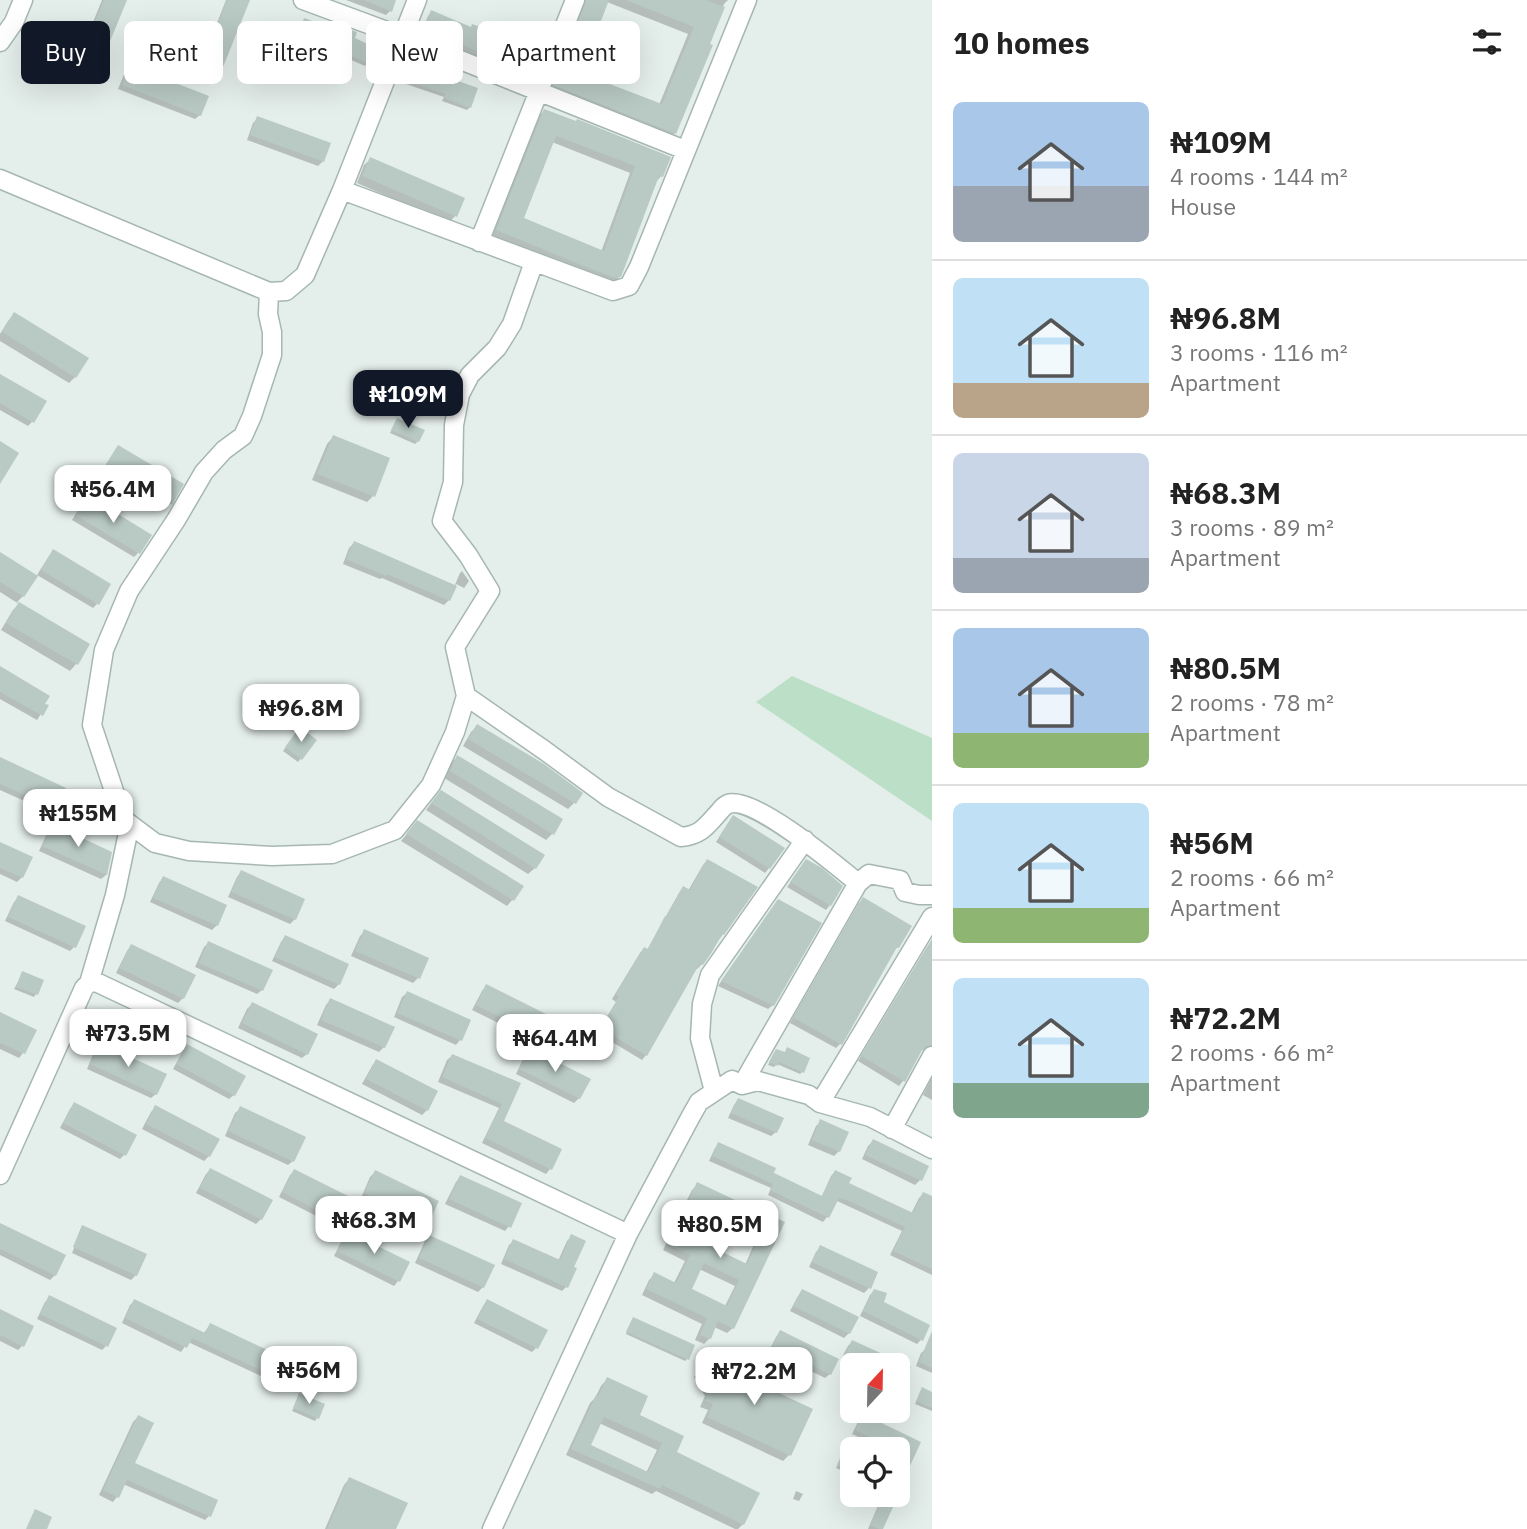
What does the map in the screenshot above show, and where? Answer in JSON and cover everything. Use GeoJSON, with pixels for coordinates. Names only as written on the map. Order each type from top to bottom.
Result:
{"type":"FeatureCollection","features":[{"type":"Feature","properties":{"kind":"street"},"geometry":{"type":"LineString","coordinates":[[0,42],[14,22],[23,0]]}},
{"type":"Feature","properties":{"kind":"street"},"geometry":{"type":"LineString","coordinates":[[303,0],[366,24]]}},
{"type":"Feature","properties":{"kind":"street"},"geometry":{"type":"LineString","coordinates":[[408,21],[417,0]]}},
{"type":"Feature","properties":{"kind":"street"},"geometry":{"type":"LineString","coordinates":[[479,242],[575,0]]}},
{"type":"Feature","properties":{"kind":"street"},"geometry":{"type":"LineString","coordinates":[[342,190],[613,291],[629,286],[747,0]]}},
{"type":"Feature","properties":{"kind":"street"},"geometry":{"type":"LineString","coordinates":[[463,62],[685,150]]}},
{"type":"Feature","properties":{"kind":"street"},"geometry":{"type":"LineString","coordinates":[[0,179],[269,292],[286,291],[305,275],[384,84]]}},
{"type":"Feature","properties":{"kind":"street"},"geometry":{"type":"LineString","coordinates":[[123,819],[155,844],[189,851],[272,856],[332,854],[396,830],[430,785],[455,732],[466,696],[455,647],[490,591],[468,555],[442,521],[453,482],[454,425],[460,394],[470,375],[497,348],[512,324],[534,262]]}},
{"type":"Feature","properties":{"kind":"street"},"geometry":{"type":"LineString","coordinates":[[0,1175],[84,988],[89,983],[115,895],[128,833],[92,725],[104,650],[129,591],[204,472],[224,450],[243,436],[272,355],[269,292]]}},
{"type":"Feature","properties":{"kind":"street"},"geometry":{"type":"LineString","coordinates":[[466,696],[608,797],[681,837],[694,835],[702,830],[726,804],[749,806],[805,840],[858,883]]}},
{"type":"Feature","properties":{"kind":"street"},"geometry":{"type":"LineString","coordinates":[[714,1091],[700,1038],[702,1004],[710,975],[805,840]]}},
{"type":"Feature","properties":{"kind":"street"},"geometry":{"type":"LineString","coordinates":[[742,1085],[858,883],[869,874],[900,880],[905,892],[932,895]]}},
{"type":"Feature","properties":{"kind":"street"},"geometry":{"type":"LineString","coordinates":[[820,1103],[932,917]]}},
{"type":"Feature","properties":{"kind":"street"},"geometry":{"type":"LineString","coordinates":[[89,983],[96,982],[109,988],[628,1234]]}},
{"type":"Feature","properties":{"kind":"street"},"geometry":{"type":"LineString","coordinates":[[892,1129],[932,1056]]}},
{"type":"Feature","properties":{"kind":"street"},"geometry":{"type":"LineString","coordinates":[[492,1529],[628,1234],[699,1102],[732,1080],[742,1085],[758,1081],[809,1095],[820,1103],[870,1117],[932,1149]]}},
{"type":"Feature","properties":{"kind":"green space"},"geometry":{"type":"Polygon","coordinates":[[[792,676],[932,738],[932,821],[756,702],[792,676]]]}},
{"type":"Feature","properties":{"kind":"building"},"geometry":{"type":"Polygon","coordinates":[[[104,0],[127,0],[110,41],[110,21],[95,21],[104,0]]]}},
{"type":"Feature","properties":{"kind":"building"},"geometry":{"type":"Polygon","coordinates":[[[227,0],[250,0],[242,21],[237,21],[237,32],[223,67],[223,21],[219,21],[227,0]]]}},
{"type":"Feature","properties":{"kind":"building"},"geometry":{"type":"Polygon","coordinates":[[[364,0],[396,0],[392,12],[364,0]]]}},
{"type":"Feature","properties":{"kind":"building"},"geometry":{"type":"Polygon","coordinates":[[[586,0],[609,0],[601,21],[578,21],[586,0]]]}},
{"type":"Feature","properties":{"kind":"building"},"geometry":{"type":"Polygon","coordinates":[[[626,0],[706,0],[725,7],[710,44],[713,45],[676,134],[553,85],[610,84],[662,104],[694,27],[626,0]]]}},
{"type":"Feature","properties":{"kind":"building"},"geometry":{"type":"Polygon","coordinates":[[[431,10],[457,21],[427,21],[431,10]]]}},
{"type":"Feature","properties":{"kind":"building"},"geometry":{"type":"Polygon","coordinates":[[[463,24],[471,27],[472,24],[477,26],[477,51],[464,46],[463,24]]]}},
{"type":"Feature","properties":{"kind":"building"},"geometry":{"type":"Polygon","coordinates":[[[352,30],[357,32],[355,38],[366,43],[366,63],[352,57],[352,30]]]}},
{"type":"Feature","properties":{"kind":"building"},"geometry":{"type":"Polygon","coordinates":[[[124,79],[124,84],[178,84],[209,96],[201,116],[122,85],[124,79]]]}},
{"type":"Feature","properties":{"kind":"building"},"geometry":{"type":"Polygon","coordinates":[[[463,83],[478,88],[471,108],[444,98],[445,94],[416,84],[463,83]]]}},
{"type":"Feature","properties":{"kind":"building"},"geometry":{"type":"Polygon","coordinates":[[[544,109],[576,121],[577,119],[671,157],[663,177],[659,176],[621,277],[616,278],[591,269],[496,230],[544,109]],[[556,136],[524,218],[604,251],[635,166],[556,136]]]}},
{"type":"Feature","properties":{"kind":"building"},"geometry":{"type":"Polygon","coordinates":[[[257,116],[331,143],[324,162],[250,135],[257,116]]]}},
{"type":"Feature","properties":{"kind":"building"},"geometry":{"type":"Polygon","coordinates":[[[370,157],[465,198],[457,217],[362,176],[370,157]]]}},
{"type":"Feature","properties":{"kind":"building"},"geometry":{"type":"Polygon","coordinates":[[[14,312],[89,358],[76,378],[2,332],[14,312]]]}},
{"type":"Feature","properties":{"kind":"building"},"geometry":{"type":"Polygon","coordinates":[[[0,374],[47,401],[34,423],[0,403],[0,374]]]}},
{"type":"Feature","properties":{"kind":"building"},"geometry":{"type":"Polygon","coordinates":[[[397,418],[425,430],[419,442],[391,430],[397,418]]]}},
{"type":"Feature","properties":{"kind":"building"},"geometry":{"type":"Polygon","coordinates":[[[333,435],[390,458],[375,497],[317,474],[333,435]]]}},
{"type":"Feature","properties":{"kind":"building"},"geometry":{"type":"Polygon","coordinates":[[[0,441],[19,453],[0,484],[0,441]]]}},
{"type":"Feature","properties":{"kind":"building"},"geometry":{"type":"Polygon","coordinates":[[[118,445],[184,484],[172,505],[105,466],[118,445]]]}},
{"type":"Feature","properties":{"kind":"building"},"geometry":{"type":"Polygon","coordinates":[[[87,495],[152,535],[140,554],[75,515],[87,495]]]}},
{"type":"Feature","properties":{"kind":"building"},"geometry":{"type":"Polygon","coordinates":[[[354,541],[457,586],[450,601],[346,559],[354,541]]]}},
{"type":"Feature","properties":{"kind":"building"},"geometry":{"type":"Polygon","coordinates":[[[53,549],[111,584],[99,605],[41,570],[53,549]]]}},
{"type":"Feature","properties":{"kind":"building"},"geometry":{"type":"Polygon","coordinates":[[[0,552],[38,576],[24,597],[0,582],[0,552]]]}},
{"type":"Feature","properties":{"kind":"building"},"geometry":{"type":"Polygon","coordinates":[[[19,602],[90,644],[78,665],[6,623],[19,602]]]}},
{"type":"Feature","properties":{"kind":"building"},"geometry":{"type":"Polygon","coordinates":[[[0,666],[50,696],[43,716],[0,692],[0,666]]]}},
{"type":"Feature","properties":{"kind":"building"},"geometry":{"type":"Polygon","coordinates":[[[477,724],[544,764],[583,793],[576,804],[468,739],[477,724]]]}},
{"type":"Feature","properties":{"kind":"building"},"geometry":{"type":"Polygon","coordinates":[[[300,727],[317,740],[302,760],[285,747],[300,727]]]}},
{"type":"Feature","properties":{"kind":"building"},"geometry":{"type":"Polygon","coordinates":[[[457,755],[563,819],[554,835],[450,771],[457,755]]]}},
{"type":"Feature","properties":{"kind":"building"},"geometry":{"type":"Polygon","coordinates":[[[0,757],[66,788],[57,809],[0,784],[0,757]]]}},
{"type":"Feature","properties":{"kind":"building"},"geometry":{"type":"Polygon","coordinates":[[[441,790],[545,855],[536,869],[431,803],[441,790]]]}},
{"type":"Feature","properties":{"kind":"building"},"geometry":{"type":"Polygon","coordinates":[[[733,815],[785,848],[770,869],[719,837],[733,815]]]}},
{"type":"Feature","properties":{"kind":"building"},"geometry":{"type":"Polygon","coordinates":[[[417,820],[524,886],[514,901],[406,834],[417,820]]]}},
{"type":"Feature","properties":{"kind":"building"},"geometry":{"type":"Polygon","coordinates":[[[52,824],[112,852],[107,875],[42,846],[52,824]]]}},
{"type":"Feature","properties":{"kind":"building"},"geometry":{"type":"Polygon","coordinates":[[[0,842],[33,857],[23,878],[0,868],[0,842]]]}},
{"type":"Feature","properties":{"kind":"building"},"geometry":{"type":"Polygon","coordinates":[[[707,859],[758,887],[724,935],[722,934],[703,965],[700,963],[647,1056],[600,1028],[619,997],[616,994],[644,947],[648,949],[683,886],[690,890],[707,859]]]}},
{"type":"Feature","properties":{"kind":"building"},"geometry":{"type":"Polygon","coordinates":[[[806,859],[822,868],[843,886],[831,906],[790,882],[806,859]]]}},
{"type":"Feature","properties":{"kind":"building"},"geometry":{"type":"Polygon","coordinates":[[[241,870],[305,899],[296,920],[231,892],[241,870]]]}},
{"type":"Feature","properties":{"kind":"building"},"geometry":{"type":"Polygon","coordinates":[[[163,876],[227,905],[218,926],[153,898],[163,876]]]}},
{"type":"Feature","properties":{"kind":"building"},"geometry":{"type":"Polygon","coordinates":[[[18,895],[86,926],[76,948],[8,917],[18,895]]]}},
{"type":"Feature","properties":{"kind":"building"},"geometry":{"type":"Polygon","coordinates":[[[863,897],[912,926],[899,948],[897,947],[842,1045],[794,1018],[863,897]]]}},
{"type":"Feature","properties":{"kind":"building"},"geometry":{"type":"Polygon","coordinates":[[[778,899],[822,923],[774,1006],[721,981],[778,899]]]}},
{"type":"Feature","properties":{"kind":"building"},"geometry":{"type":"Polygon","coordinates":[[[364,929],[429,958],[420,979],[355,951],[364,929]]]}},
{"type":"Feature","properties":{"kind":"building"},"geometry":{"type":"Polygon","coordinates":[[[285,935],[349,964],[340,985],[275,957],[285,935]]]}},
{"type":"Feature","properties":{"kind":"building"},"geometry":{"type":"Polygon","coordinates":[[[932,939],[932,1045],[922,1050],[905,1082],[861,1056],[932,939]]]}},
{"type":"Feature","properties":{"kind":"building"},"geometry":{"type":"Polygon","coordinates":[[[208,941],[273,970],[263,991],[199,963],[208,941]]]}},
{"type":"Feature","properties":{"kind":"building"},"geometry":{"type":"Polygon","coordinates":[[[131,944],[196,975],[184,999],[119,968],[131,944]]]}},
{"type":"Feature","properties":{"kind":"building"},"geometry":{"type":"Polygon","coordinates":[[[22,971],[44,980],[38,995],[16,987],[22,971]]]}},
{"type":"Feature","properties":{"kind":"building"},"geometry":{"type":"Polygon","coordinates":[[[486,984],[550,1016],[539,1037],[476,1005],[486,984]]]}},
{"type":"Feature","properties":{"kind":"building"},"geometry":{"type":"Polygon","coordinates":[[[407,991],[471,1020],[462,1041],[397,1013],[407,991]]]}},
{"type":"Feature","properties":{"kind":"building"},"geometry":{"type":"Polygon","coordinates":[[[330,998],[395,1027],[385,1048],[321,1020],[330,998]]]}},
{"type":"Feature","properties":{"kind":"building"},"geometry":{"type":"Polygon","coordinates":[[[252,1002],[318,1034],[308,1055],[242,1023],[252,1002]]]}},
{"type":"Feature","properties":{"kind":"building"},"geometry":{"type":"Polygon","coordinates":[[[0,1012],[37,1030],[25,1054],[0,1043],[0,1012]]]}},
{"type":"Feature","properties":{"kind":"building"},"geometry":{"type":"Polygon","coordinates":[[[100,1043],[167,1074],[157,1095],[90,1064],[100,1043]]]}},
{"type":"Feature","properties":{"kind":"building"},"geometry":{"type":"Polygon","coordinates":[[[187,1044],[246,1076],[235,1096],[176,1064],[187,1044]]]}},
{"type":"Feature","properties":{"kind":"building"},"geometry":{"type":"Polygon","coordinates":[[[787,1047],[810,1058],[804,1073],[779,1062],[778,1066],[769,1062],[776,1049],[785,1052],[787,1047]]]}},
{"type":"Feature","properties":{"kind":"building"},"geometry":{"type":"Polygon","coordinates":[[[530,1048],[591,1079],[580,1099],[519,1069],[530,1048]]]}},
{"type":"Feature","properties":{"kind":"building"},"geometry":{"type":"Polygon","coordinates":[[[452,1054],[521,1083],[504,1121],[562,1149],[552,1170],[485,1138],[502,1104],[442,1077],[452,1054]]]}},
{"type":"Feature","properties":{"kind":"building"},"geometry":{"type":"Polygon","coordinates":[[[376,1059],[438,1091],[428,1111],[366,1079],[376,1059]]]}},
{"type":"Feature","properties":{"kind":"building"},"geometry":{"type":"Polygon","coordinates":[[[738,1098],[784,1118],[777,1133],[731,1113],[738,1098]]]}},
{"type":"Feature","properties":{"kind":"building"},"geometry":{"type":"Polygon","coordinates":[[[74,1102],[137,1135],[126,1156],[63,1123],[74,1102]]]}},
{"type":"Feature","properties":{"kind":"building"},"geometry":{"type":"Polygon","coordinates":[[[155,1105],[220,1139],[210,1157],[146,1124],[155,1105]]]}},
{"type":"Feature","properties":{"kind":"building"},"geometry":{"type":"Polygon","coordinates":[[[240,1106],[306,1137],[294,1162],[228,1131],[240,1106]]]}},
{"type":"Feature","properties":{"kind":"building"},"geometry":{"type":"Polygon","coordinates":[[[820,1119],[849,1132],[840,1152],[812,1140],[820,1119]]]}},
{"type":"Feature","properties":{"kind":"building"},"geometry":{"type":"Polygon","coordinates":[[[873,1139],[929,1166],[922,1181],[865,1155],[873,1139]]]}},
{"type":"Feature","properties":{"kind":"building"},"geometry":{"type":"Polygon","coordinates":[[[718,1142],[776,1168],[774,1173],[822,1196],[835,1170],[852,1178],[849,1183],[913,1213],[923,1192],[932,1196],[932,1269],[893,1251],[905,1227],[842,1198],[839,1198],[829,1218],[770,1190],[773,1184],[712,1156],[718,1142]]]}},
{"type":"Feature","properties":{"kind":"building"},"geometry":{"type":"Polygon","coordinates":[[[210,1168],[273,1200],[262,1220],[200,1188],[210,1168]]]}},
{"type":"Feature","properties":{"kind":"building"},"geometry":{"type":"Polygon","coordinates":[[[294,1169],[356,1200],[344,1224],[282,1192],[294,1169]]]}},
{"type":"Feature","properties":{"kind":"building"},"geometry":{"type":"Polygon","coordinates":[[[375,1170],[439,1201],[428,1224],[364,1193],[375,1170]]]}},
{"type":"Feature","properties":{"kind":"building"},"geometry":{"type":"Polygon","coordinates":[[[460,1175],[522,1203],[511,1228],[449,1199],[460,1175]]]}},
{"type":"Feature","properties":{"kind":"building"},"geometry":{"type":"Polygon","coordinates":[[[697,1182],[785,1222],[734,1329],[718,1321],[711,1339],[700,1335],[707,1318],[646,1289],[654,1272],[676,1283],[690,1255],[667,1244],[675,1228],[699,1239],[713,1211],[689,1199],[697,1182]],[[725,1220],[712,1247],[747,1264],[760,1236],[725,1220]],[[704,1263],[692,1289],[727,1306],[739,1280],[704,1263]]]}},
{"type":"Feature","properties":{"kind":"building"},"geometry":{"type":"Polygon","coordinates":[[[0,1223],[66,1255],[56,1276],[0,1249],[0,1223]]]}},
{"type":"Feature","properties":{"kind":"building"},"geometry":{"type":"Polygon","coordinates":[[[82,1225],[147,1254],[137,1276],[73,1247],[82,1225]]]}},
{"type":"Feature","properties":{"kind":"building"},"geometry":{"type":"Polygon","coordinates":[[[347,1231],[410,1262],[400,1282],[337,1251],[347,1231]]]}},
{"type":"Feature","properties":{"kind":"building"},"geometry":{"type":"Polygon","coordinates":[[[571,1234],[586,1241],[568,1288],[504,1259],[513,1239],[560,1260],[571,1234]]]}},
{"type":"Feature","properties":{"kind":"building"},"geometry":{"type":"Polygon","coordinates":[[[429,1235],[495,1265],[484,1288],[419,1258],[429,1235]]]}},
{"type":"Feature","properties":{"kind":"building"},"geometry":{"type":"Polygon","coordinates":[[[820,1245],[878,1272],[871,1289],[812,1262],[820,1245]]]}},
{"type":"Feature","properties":{"kind":"building"},"geometry":{"type":"Polygon","coordinates":[[[802,1289],[859,1317],[850,1334],[793,1306],[802,1289]]]}},
{"type":"Feature","properties":{"kind":"building"},"geometry":{"type":"Polygon","coordinates":[[[874,1289],[887,1293],[884,1302],[930,1325],[923,1341],[863,1311],[874,1289]]]}},
{"type":"Feature","properties":{"kind":"building"},"geometry":{"type":"Polygon","coordinates":[[[49,1295],[117,1328],[108,1347],[40,1314],[49,1295]]]}},
{"type":"Feature","properties":{"kind":"building"},"geometry":{"type":"Polygon","coordinates":[[[134,1299],[205,1333],[210,1323],[280,1356],[271,1375],[192,1338],[187,1348],[125,1318],[134,1299]]]}},
{"type":"Feature","properties":{"kind":"building"},"geometry":{"type":"Polygon","coordinates":[[[487,1299],[548,1330],[538,1349],[477,1319],[487,1299]]]}},
{"type":"Feature","properties":{"kind":"building"},"geometry":{"type":"Polygon","coordinates":[[[0,1309],[34,1326],[24,1347],[0,1335],[0,1309]]]}},
{"type":"Feature","properties":{"kind":"building"},"geometry":{"type":"Polygon","coordinates":[[[633,1317],[695,1345],[689,1360],[626,1332],[633,1317]]]}},
{"type":"Feature","properties":{"kind":"building"},"geometry":{"type":"Polygon","coordinates":[[[780,1330],[839,1359],[831,1375],[772,1346],[780,1330]]]}},
{"type":"Feature","properties":{"kind":"building"},"geometry":{"type":"Polygon","coordinates":[[[932,1331],[932,1368],[919,1362],[932,1331]]]}},
{"type":"Feature","properties":{"kind":"building"},"geometry":{"type":"Polygon","coordinates":[[[852,1340],[880,1353],[846,1353],[852,1340]]]}},
{"type":"Feature","properties":{"kind":"building"},"geometry":{"type":"Polygon","coordinates":[[[729,1353],[735,1363],[726,1368],[813,1409],[791,1456],[707,1417],[713,1404],[705,1401],[710,1389],[699,1369],[729,1353]]]}},
{"type":"Feature","properties":{"kind":"building"},"geometry":{"type":"Polygon","coordinates":[[[607,1377],[648,1396],[640,1415],[684,1436],[677,1452],[760,1493],[744,1525],[662,1485],[660,1489],[571,1449],[596,1395],[598,1396],[607,1377]],[[604,1417],[591,1445],[648,1472],[662,1443],[604,1417]]]}},
{"type":"Feature","properties":{"kind":"building"},"geometry":{"type":"Polygon","coordinates":[[[922,1387],[932,1392],[932,1408],[916,1401],[922,1387]]]}},
{"type":"Feature","properties":{"kind":"building"},"geometry":{"type":"Polygon","coordinates":[[[299,1393],[325,1404],[319,1419],[293,1408],[299,1393]]]}},
{"type":"Feature","properties":{"kind":"building"},"geometry":{"type":"Polygon","coordinates":[[[138,1415],[154,1423],[135,1463],[218,1500],[211,1517],[127,1480],[119,1498],[103,1490],[138,1415]]]}},
{"type":"Feature","properties":{"kind":"building"},"geometry":{"type":"Polygon","coordinates":[[[858,1423],[882,1423],[921,1442],[910,1466],[910,1437],[869,1437],[855,1430],[858,1423]]]}},
{"type":"Feature","properties":{"kind":"building"},"geometry":{"type":"Polygon","coordinates":[[[349,1477],[408,1503],[396,1529],[327,1529],[349,1477]]]}},
{"type":"Feature","properties":{"kind":"building"},"geometry":{"type":"Polygon","coordinates":[[[878,1507],[893,1507],[883,1529],[870,1525],[878,1507]]]}},
{"type":"Feature","properties":{"kind":"building"},"geometry":{"type":"Polygon","coordinates":[[[35,1509],[52,1517],[47,1529],[26,1529],[35,1509]]]}}]}
